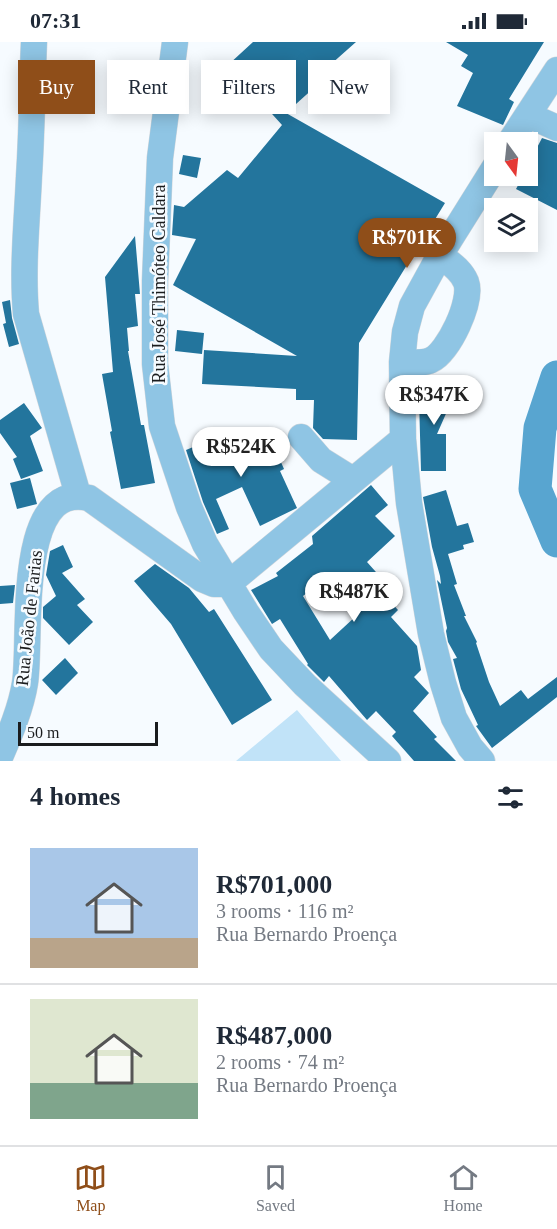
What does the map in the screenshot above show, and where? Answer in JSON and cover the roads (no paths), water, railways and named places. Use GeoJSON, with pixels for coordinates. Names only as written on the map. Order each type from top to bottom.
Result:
{"type":"FeatureCollection","features":[{"type":"Feature","properties":{"kind":"street"},"geometry":{"type":"LineString","coordinates":[[34,42],[24,269],[26,314],[78,495],[97,502],[202,579],[214,584],[228,584],[403,439]]}},
{"type":"Feature","properties":{"kind":"street","name":"Rua José Thimóteo Caldara"},"geometry":{"type":"LineString","coordinates":[[175,42],[160,158],[154,364],[162,426],[189,507],[205,544],[228,584]]}},
{"type":"Feature","properties":{"kind":"street"},"geometry":{"type":"LineString","coordinates":[[517,132],[557,70]]}},
{"type":"Feature","properties":{"kind":"street"},"geometry":{"type":"LineString","coordinates":[[528,115],[557,128]]}},
{"type":"Feature","properties":{"kind":"street"},"geometry":{"type":"LineString","coordinates":[[482,761],[470,747],[454,718],[440,674],[431,634],[409,503],[403,439],[402,362],[405,332],[412,306],[440,255],[484,185]]}},
{"type":"Feature","properties":{"kind":"street"},"geometry":{"type":"LineString","coordinates":[[402,362],[429,361],[440,355],[467,303],[466,284],[459,270],[440,255]]}},
{"type":"Feature","properties":{"kind":"street"},"geometry":{"type":"LineString","coordinates":[[301,437],[321,460],[353,480]]}},
{"type":"Feature","properties":{"kind":"street","name":"Rua João de Farias"},"geometry":{"type":"LineString","coordinates":[[5,756],[25,683],[28,592],[32,561],[39,534],[48,511],[56,502],[78,495]]}},
{"type":"Feature","properties":{"kind":"street"},"geometry":{"type":"LineString","coordinates":[[228,584],[282,660],[330,709],[388,761]]}},
{"type":"Feature","properties":{"kind":"waterway"},"geometry":{"type":"LineString","coordinates":[[557,377],[540,428],[535,489],[557,541]]}}]}
